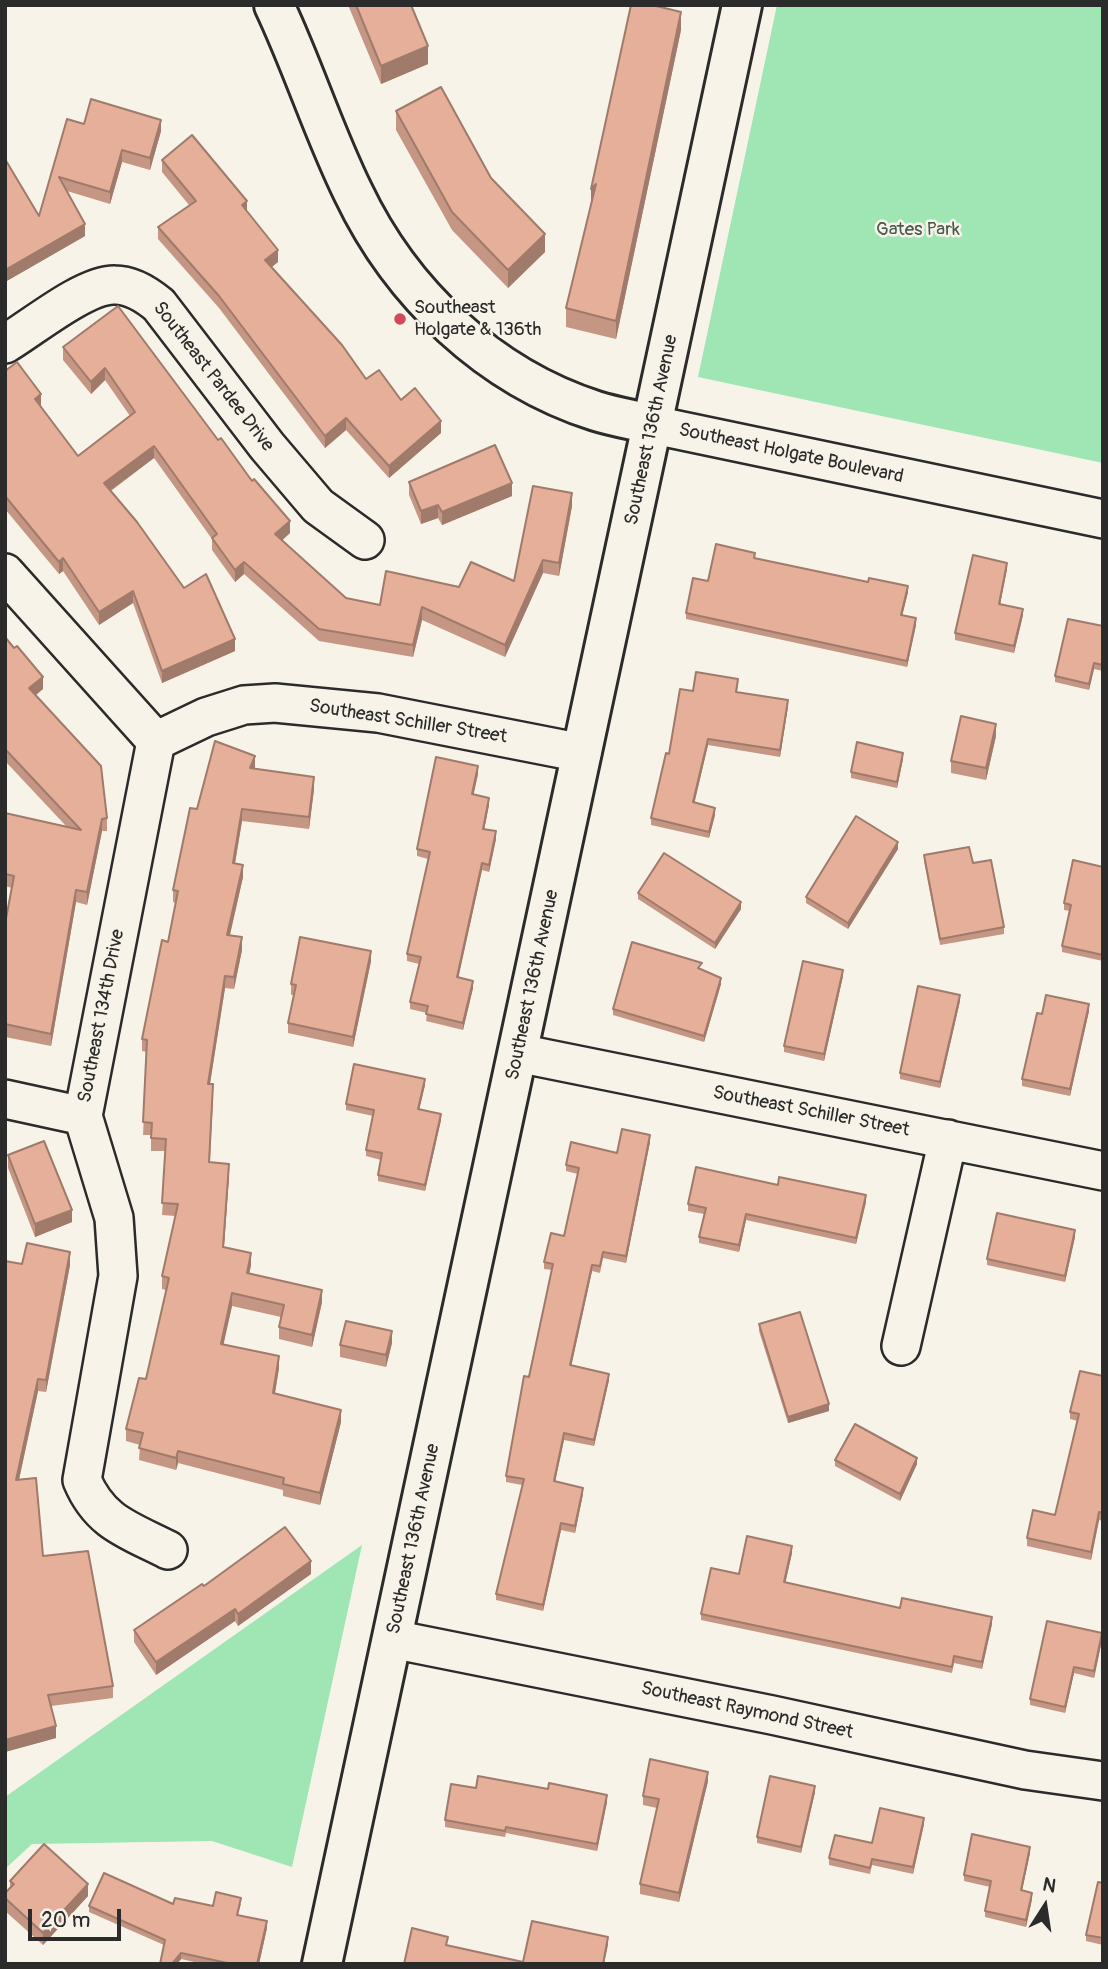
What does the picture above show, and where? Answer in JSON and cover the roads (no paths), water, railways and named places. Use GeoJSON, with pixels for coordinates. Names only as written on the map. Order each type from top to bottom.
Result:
{"type":"FeatureCollection","features":[{"type":"Feature","properties":{"kind":"street","name":"Southeast Holgate Boulevard"},"geometry":{"type":"LineString","coordinates":[[274,5],[352,192],[388,254],[423,298],[485,354],[533,383],[597,411],[1103,519]]}},
{"type":"Feature","properties":{"kind":"street","name":"Southeast 136th Avenue"},"geometry":{"type":"LineString","coordinates":[[322,1964],[742,5]]}},
{"type":"Feature","properties":{"kind":"street","name":"Southeast Pardee Drive"},"geometry":{"type":"LineString","coordinates":[[5,344],[91,291],[117,284],[145,293],[159,305],[267,446],[318,506],[365,540]]}},
{"type":"Feature","properties":{"kind":"street"},"geometry":{"type":"LineString","coordinates":[[5,573],[156,741]]}},
{"type":"Feature","properties":{"kind":"street","name":"Southeast Schiller Street"},"geometry":{"type":"LineString","coordinates":[[156,741],[244,705],[275,703],[378,713],[582,753]]}},
{"type":"Feature","properties":{"kind":"street","name":"Southeast 134th Drive"},"geometry":{"type":"LineString","coordinates":[[156,741],[83,1116],[114,1218],[118,1276],[82,1480],[91,1503],[108,1518],[168,1550]]}},
{"type":"Feature","properties":{"kind":"street","name":"Southeast Schiller Street"},"geometry":{"type":"LineString","coordinates":[[518,1053],[1103,1171]]}},
{"type":"Feature","properties":{"kind":"street"},"geometry":{"type":"LineString","coordinates":[[5,1100],[83,1116]]}},
{"type":"Feature","properties":{"kind":"street"},"geometry":{"type":"LineString","coordinates":[[901,1346],[948,1139]]}},
{"type":"Feature","properties":{"kind":"street","name":"Southeast Raymond Street"},"geometry":{"type":"LineString","coordinates":[[392,1639],[772,1715],[1025,1770],[1103,1781]]}},
{"type":"Feature","properties":{"kind":"place","name":"Southeast Holgate & 136th"},"geometry":{"type":"Point","coordinates":[400,319]}},
{"type":"Feature","properties":{"kind":"park label","name":"Gates Park"},"geometry":{"type":"Point","coordinates":[918,230]}}]}
